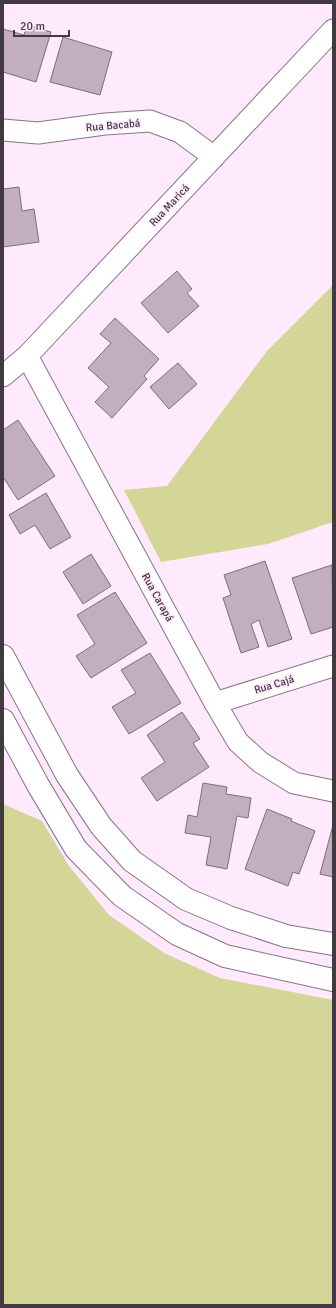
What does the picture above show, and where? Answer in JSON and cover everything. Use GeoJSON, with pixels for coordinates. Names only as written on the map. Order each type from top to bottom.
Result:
{"type":"FeatureCollection","features":[{"type":"Feature","properties":{"kind":"main road"},"geometry":{"type":"LineString","coordinates":[[3,656],[67,775],[101,826],[132,861],[186,899],[231,918],[286,936],[333,944]]}},
{"type":"Feature","properties":{"kind":"main road"},"geometry":{"type":"LineString","coordinates":[[3,720],[38,785],[76,849],[122,896],[177,934],[225,956],[333,980]]}},
{"type":"Feature","properties":{"kind":"main road"},"geometry":{"type":"LineString","coordinates":[[38,785],[67,775]]}},
{"type":"Feature","properties":{"kind":"street","name":"Rua Maricá"},"geometry":{"type":"LineString","coordinates":[[3,376],[26,356],[333,30]]}},
{"type":"Feature","properties":{"kind":"street","name":"Rua Bacabá"},"geometry":{"type":"LineString","coordinates":[[3,130],[38,133],[105,124],[150,121],[180,132],[214,157]]}},
{"type":"Feature","properties":{"kind":"street","name":"Rua Carapá"},"geometry":{"type":"LineString","coordinates":[[26,356],[215,703],[238,742],[260,762],[294,783],[333,791]]}},
{"type":"Feature","properties":{"kind":"street","name":"Rua Cajá"},"geometry":{"type":"LineString","coordinates":[[215,703],[333,666]]}},
{"type":"Feature","properties":{"kind":"green space"},"geometry":{"type":"Polygon","coordinates":[[[333,285],[333,522],[268,544],[161,562],[124,490],[167,486],[267,351],[333,285]]]}},
{"type":"Feature","properties":{"kind":"green space"},"geometry":{"type":"Polygon","coordinates":[[[3,804],[42,821],[69,866],[109,915],[164,953],[220,978],[333,1000],[333,1305],[3,1305],[3,804]]]}},
{"type":"Feature","properties":{"kind":"building"},"geometry":{"type":"Polygon","coordinates":[[[27,25],[51,32],[36,82],[3,72],[3,29],[24,35],[27,25]]]}},
{"type":"Feature","properties":{"kind":"building"},"geometry":{"type":"Polygon","coordinates":[[[63,37],[112,52],[100,95],[50,82],[63,37]]]}},
{"type":"Feature","properties":{"kind":"building"},"geometry":{"type":"Polygon","coordinates":[[[19,187],[22,211],[34,209],[39,242],[3,247],[3,189],[19,187]]]}},
{"type":"Feature","properties":{"kind":"building"},"geometry":{"type":"Polygon","coordinates":[[[177,271],[192,289],[187,293],[199,306],[168,333],[141,303],[177,271]]]}},
{"type":"Feature","properties":{"kind":"building"},"geometry":{"type":"Polygon","coordinates":[[[115,318],[159,359],[144,376],[147,379],[112,418],[95,402],[109,387],[88,368],[111,343],[100,334],[115,318]]]}},
{"type":"Feature","properties":{"kind":"building"},"geometry":{"type":"Polygon","coordinates":[[[178,363],[197,384],[169,409],[150,387],[178,363]]]}},
{"type":"Feature","properties":{"kind":"building"},"geometry":{"type":"Polygon","coordinates":[[[18,420],[55,476],[18,500],[3,477],[3,430],[18,420]]]}},
{"type":"Feature","properties":{"kind":"building"},"geometry":{"type":"Polygon","coordinates":[[[46,493],[71,537],[50,549],[35,525],[20,534],[9,515],[46,493]]]}},
{"type":"Feature","properties":{"kind":"building"},"geometry":{"type":"Polygon","coordinates":[[[91,554],[111,586],[83,604],[63,572],[91,554]]]}},
{"type":"Feature","properties":{"kind":"building"},"geometry":{"type":"Polygon","coordinates":[[[265,561],[292,639],[268,647],[259,620],[251,624],[259,647],[241,653],[223,598],[231,595],[224,575],[265,561]]]}},
{"type":"Feature","properties":{"kind":"building"},"geometry":{"type":"Polygon","coordinates":[[[332,565],[333,627],[311,634],[292,578],[332,565]]]}},
{"type":"Feature","properties":{"kind":"building"},"geometry":{"type":"Polygon","coordinates":[[[115,592],[147,643],[91,678],[76,656],[95,644],[77,615],[115,592]]]}},
{"type":"Feature","properties":{"kind":"building"},"geometry":{"type":"Polygon","coordinates":[[[150,653],[181,703],[129,734],[112,707],[136,693],[121,670],[150,653]]]}},
{"type":"Feature","properties":{"kind":"building"},"geometry":{"type":"Polygon","coordinates":[[[182,712],[200,739],[193,743],[209,767],[157,801],[141,778],[165,762],[147,735],[182,712]]]}},
{"type":"Feature","properties":{"kind":"building"},"geometry":{"type":"Polygon","coordinates":[[[203,783],[227,787],[226,794],[251,798],[248,818],[237,816],[227,869],[206,865],[211,837],[185,833],[188,815],[197,817],[203,783]]]}},
{"type":"Feature","properties":{"kind":"building"},"geometry":{"type":"Polygon","coordinates":[[[267,809],[292,819],[291,821],[315,831],[299,874],[293,872],[288,886],[245,869],[267,809]]]}},
{"type":"Feature","properties":{"kind":"building"},"geometry":{"type":"Polygon","coordinates":[[[333,825],[333,877],[320,874],[333,825]]]}}]}
